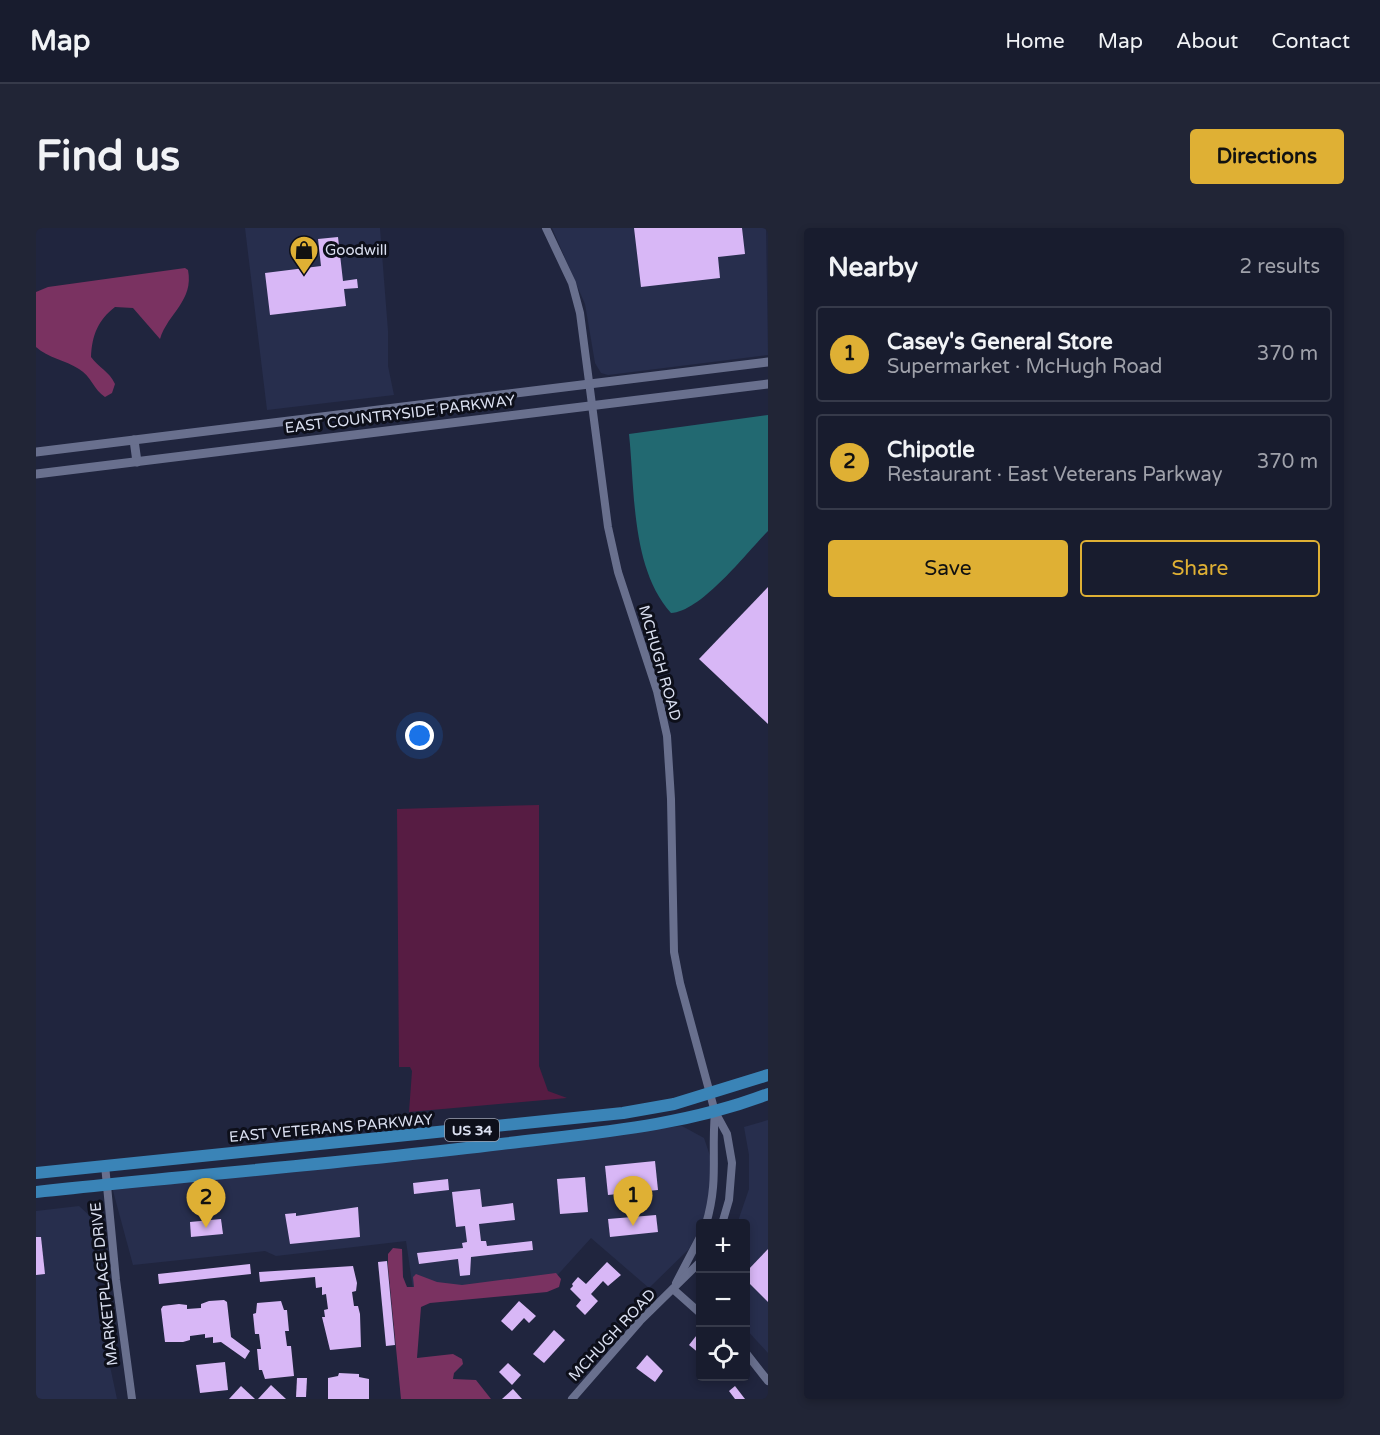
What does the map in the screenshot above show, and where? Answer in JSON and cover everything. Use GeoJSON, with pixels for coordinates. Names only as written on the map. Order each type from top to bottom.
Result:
{"type":"FeatureCollection","features":[{"type":"Feature","properties":{"kind":"main road","name":"EAST VETERANS PARKWAY"},"geometry":{"type":"LineString","coordinates":[[36,1173],[572,1119],[664,1106],[768,1075]]}},
{"type":"Feature","properties":{"kind":"main road","name":"US 34"},"geometry":{"type":"LineString","coordinates":[[36,1192],[403,1156],[602,1133],[680,1121],[768,1094]]}},
{"type":"Feature","properties":{"kind":"street","name":"MCHUGH ROAD"},"geometry":{"type":"LineString","coordinates":[[546,228],[577,298],[608,527],[615,561],[657,692],[667,736],[671,799],[674,952],[715,1112],[727,1134],[732,1163],[729,1200],[723,1219]]}},
{"type":"Feature","properties":{"kind":"street","name":"EAST COUNTRYSIDE PARKWAY"},"geometry":{"type":"LineString","coordinates":[[36,452],[768,362]]}},
{"type":"Feature","properties":{"kind":"street","name":"EAST COUNTRYSIDE PARKWAY"},"geometry":{"type":"LineString","coordinates":[[36,474],[768,384]]}},
{"type":"Feature","properties":{"kind":"street"},"geometry":{"type":"LineString","coordinates":[[134,440],[137,462]]}},
{"type":"Feature","properties":{"kind":"street","name":"MCHUGH ROAD"},"geometry":{"type":"LineString","coordinates":[[708,1219],[715,1195],[716,1164],[712,1138],[715,1112]]}},
{"type":"Feature","properties":{"kind":"street","name":"MARKETPLACE DRIVE"},"geometry":{"type":"LineString","coordinates":[[105,1165],[132,1399]]}},
{"type":"Feature","properties":{"kind":"street","name":"MCHUGH ROAD"},"geometry":{"type":"LineString","coordinates":[[673,1289],[696,1245]]}},
{"type":"Feature","properties":{"kind":"street","name":"MCHUGH ROAD"},"geometry":{"type":"LineString","coordinates":[[572,1399],[640,1321],[696,1266]]}},
{"type":"Feature","properties":{"kind":"street"},"geometry":{"type":"LineString","coordinates":[[673,1289],[696,1309]]}},
{"type":"Feature","properties":{"kind":"street"},"geometry":{"type":"LineString","coordinates":[[750,1358],[768,1381]]}},
{"type":"Feature","properties":{"kind":"shaded area"},"geometry":{"type":"Polygon","coordinates":[[[245,228],[380,228],[388,331],[388,366],[394,395],[267,410],[245,228]]]}},
{"type":"Feature","properties":{"kind":"shaded area"},"geometry":{"type":"Polygon","coordinates":[[[552,228],[766,228],[768,355],[608,375],[601,373],[595,363],[585,304],[552,228]]]}},
{"type":"Feature","properties":{"kind":"shaded area"},"geometry":{"type":"Polygon","coordinates":[[[185,268],[188,270],[189,281],[184,299],[160,339],[133,308],[115,307],[100,323],[93,342],[91,357],[115,384],[112,393],[105,397],[83,372],[36,347],[36,292],[48,287],[185,268]]]}},
{"type":"Feature","properties":{"kind":"shaded area"},"geometry":{"type":"Polygon","coordinates":[[[768,415],[768,531],[710,592],[683,610],[671,613],[658,595],[648,574],[642,552],[634,504],[629,434],[768,415]]]}},
{"type":"Feature","properties":{"kind":"shaded area"},"geometry":{"type":"Polygon","coordinates":[[[539,805],[539,1066],[548,1091],[567,1098],[409,1112],[412,1071],[410,1067],[399,1067],[397,809],[539,805]]]}},
{"type":"Feature","properties":{"kind":"shaded area"},"geometry":{"type":"Polygon","coordinates":[[[768,1120],[768,1353],[750,1333],[750,1219],[739,1219],[749,1189],[749,1155],[744,1127],[768,1120]]]}},
{"type":"Feature","properties":{"kind":"shaded area"},"geometry":{"type":"Polygon","coordinates":[[[682,1126],[704,1138],[712,1162],[712,1193],[704,1219],[696,1219],[696,1235],[689,1249],[649,1288],[591,1238],[553,1280],[414,1296],[406,1241],[276,1256],[265,1251],[133,1265],[112,1187],[682,1126]]]}},
{"type":"Feature","properties":{"kind":"shaded area"},"geometry":{"type":"Polygon","coordinates":[[[79,1206],[90,1216],[104,1338],[117,1399],[36,1399],[36,1211],[79,1206]]]}},
{"type":"Feature","properties":{"kind":"shaded area"},"geometry":{"type":"Polygon","coordinates":[[[393,1248],[402,1249],[403,1277],[407,1287],[414,1287],[413,1277],[416,1274],[437,1282],[462,1285],[556,1273],[561,1279],[559,1287],[547,1292],[430,1303],[421,1307],[417,1358],[453,1354],[462,1359],[463,1364],[454,1373],[453,1379],[476,1380],[491,1399],[401,1399],[388,1266],[388,1254],[393,1248]]]}},
{"type":"Feature","properties":{"kind":"building"},"geometry":{"type":"Polygon","coordinates":[[[634,228],[742,228],[745,254],[718,257],[720,278],[641,287],[634,228]]]}},
{"type":"Feature","properties":{"kind":"building","name":"Goodwill"},"geometry":{"type":"Polygon","coordinates":[[[338,237],[343,281],[357,279],[358,288],[344,289],[346,306],[270,315],[265,273],[321,266],[318,239],[338,237]]]}},
{"type":"Feature","properties":{"kind":"building"},"geometry":{"type":"Polygon","coordinates":[[[768,587],[768,724],[699,659],[768,587]]]}},
{"type":"Feature","properties":{"kind":"building"},"geometry":{"type":"Polygon","coordinates":[[[655,1161],[658,1190],[608,1195],[605,1166],[655,1161]]]}},
{"type":"Feature","properties":{"kind":"building"},"geometry":{"type":"Polygon","coordinates":[[[585,1177],[588,1212],[560,1214],[557,1179],[585,1177]]]}},
{"type":"Feature","properties":{"kind":"building"},"geometry":{"type":"Polygon","coordinates":[[[448,1179],[449,1190],[414,1194],[413,1183],[448,1179]]]}},
{"type":"Feature","properties":{"kind":"building"},"geometry":{"type":"Polygon","coordinates":[[[480,1189],[482,1207],[513,1203],[515,1220],[479,1224],[481,1241],[486,1241],[487,1246],[532,1241],[533,1250],[471,1257],[470,1275],[460,1276],[458,1259],[419,1264],[417,1253],[463,1248],[462,1243],[467,1242],[465,1226],[456,1227],[452,1192],[480,1189]]]}},
{"type":"Feature","properties":{"kind":"building"},"geometry":{"type":"Polygon","coordinates":[[[358,1207],[360,1237],[290,1244],[285,1214],[296,1213],[296,1216],[358,1207]]]}},
{"type":"Feature","properties":{"kind":"building"},"geometry":{"type":"Polygon","coordinates":[[[656,1215],[658,1232],[610,1237],[608,1219],[656,1215]]]}},
{"type":"Feature","properties":{"kind":"building"},"geometry":{"type":"Polygon","coordinates":[[[221,1219],[223,1234],[191,1237],[190,1222],[221,1219]]]}},
{"type":"Feature","properties":{"kind":"building"},"geometry":{"type":"Polygon","coordinates":[[[36,1237],[41,1237],[45,1274],[36,1275],[36,1237]]]}},
{"type":"Feature","properties":{"kind":"building"},"geometry":{"type":"Polygon","coordinates":[[[768,1249],[768,1302],[750,1284],[750,1268],[768,1249]]]}},
{"type":"Feature","properties":{"kind":"building"},"geometry":{"type":"Polygon","coordinates":[[[387,1261],[395,1345],[386,1346],[378,1262],[387,1261]]]}},
{"type":"Feature","properties":{"kind":"building"},"geometry":{"type":"Polygon","coordinates":[[[607,1262],[621,1275],[608,1286],[603,1281],[591,1294],[598,1301],[585,1315],[576,1306],[581,1300],[570,1289],[572,1284],[578,1277],[586,1284],[607,1262]]]}},
{"type":"Feature","properties":{"kind":"building"},"geometry":{"type":"Polygon","coordinates":[[[250,1264],[251,1274],[159,1284],[158,1274],[250,1264]]]}},
{"type":"Feature","properties":{"kind":"building"},"geometry":{"type":"Polygon","coordinates":[[[353,1266],[357,1283],[356,1291],[352,1292],[354,1306],[358,1306],[360,1314],[361,1347],[330,1350],[322,1317],[325,1317],[324,1310],[328,1309],[326,1294],[322,1295],[322,1287],[316,1288],[315,1277],[260,1282],[259,1272],[353,1266]]]}},
{"type":"Feature","properties":{"kind":"building"},"geometry":{"type":"Polygon","coordinates":[[[224,1300],[227,1302],[231,1337],[250,1351],[245,1359],[221,1342],[213,1343],[213,1337],[205,1338],[205,1334],[190,1336],[190,1340],[183,1342],[165,1342],[161,1309],[163,1306],[179,1304],[187,1305],[187,1309],[201,1308],[201,1304],[209,1301],[224,1300]]]}},
{"type":"Feature","properties":{"kind":"building"},"geometry":{"type":"Polygon","coordinates":[[[281,1301],[284,1310],[287,1310],[289,1331],[285,1331],[287,1346],[291,1346],[294,1376],[265,1379],[262,1370],[259,1370],[257,1349],[261,1349],[259,1334],[255,1334],[253,1314],[256,1313],[257,1303],[281,1301]]]}},
{"type":"Feature","properties":{"kind":"building"},"geometry":{"type":"Polygon","coordinates":[[[519,1301],[536,1316],[529,1323],[524,1318],[512,1331],[501,1321],[519,1301]]]}},
{"type":"Feature","properties":{"kind":"building"},"geometry":{"type":"Polygon","coordinates":[[[554,1330],[565,1340],[544,1363],[533,1354],[554,1330]]]}},
{"type":"Feature","properties":{"kind":"building"},"geometry":{"type":"Polygon","coordinates":[[[696,1336],[696,1351],[689,1345],[696,1336]]]}},
{"type":"Feature","properties":{"kind":"building"},"geometry":{"type":"Polygon","coordinates":[[[647,1355],[663,1371],[655,1382],[636,1368],[647,1355]]]}},
{"type":"Feature","properties":{"kind":"building"},"geometry":{"type":"Polygon","coordinates":[[[225,1362],[228,1390],[200,1393],[196,1365],[225,1362]]]}},
{"type":"Feature","properties":{"kind":"building"},"geometry":{"type":"Polygon","coordinates":[[[508,1363],[521,1375],[512,1385],[499,1372],[508,1363]]]}},
{"type":"Feature","properties":{"kind":"building"},"geometry":{"type":"Polygon","coordinates":[[[339,1373],[359,1374],[359,1377],[369,1379],[369,1399],[328,1399],[328,1378],[338,1376],[339,1373]]]}},
{"type":"Feature","properties":{"kind":"building"},"geometry":{"type":"Polygon","coordinates":[[[297,1378],[307,1378],[306,1397],[296,1397],[297,1378]]]}},
{"type":"Feature","properties":{"kind":"building"},"geometry":{"type":"Polygon","coordinates":[[[271,1385],[286,1399],[258,1399],[271,1385]]]}},
{"type":"Feature","properties":{"kind":"building"},"geometry":{"type":"Polygon","coordinates":[[[241,1386],[255,1399],[229,1399],[241,1386]]]}},
{"type":"Feature","properties":{"kind":"building"},"geometry":{"type":"Polygon","coordinates":[[[735,1386],[745,1399],[735,1399],[729,1391],[735,1386]]]}},
{"type":"Feature","properties":{"kind":"building"},"geometry":{"type":"Polygon","coordinates":[[[513,1389],[522,1399],[502,1399],[513,1389]]]}},
{"type":"Feature","properties":{"kind":"place","name":"Goodwill"},"geometry":{"type":"Point","coordinates":[304,276]}},
{"type":"Feature","properties":{"kind":"place","name":"Casey's General Store"},"geometry":{"type":"Point","coordinates":[633,1226]}},
{"type":"Feature","properties":{"kind":"place","name":"Chipotle"},"geometry":{"type":"Point","coordinates":[206,1228]}}]}
